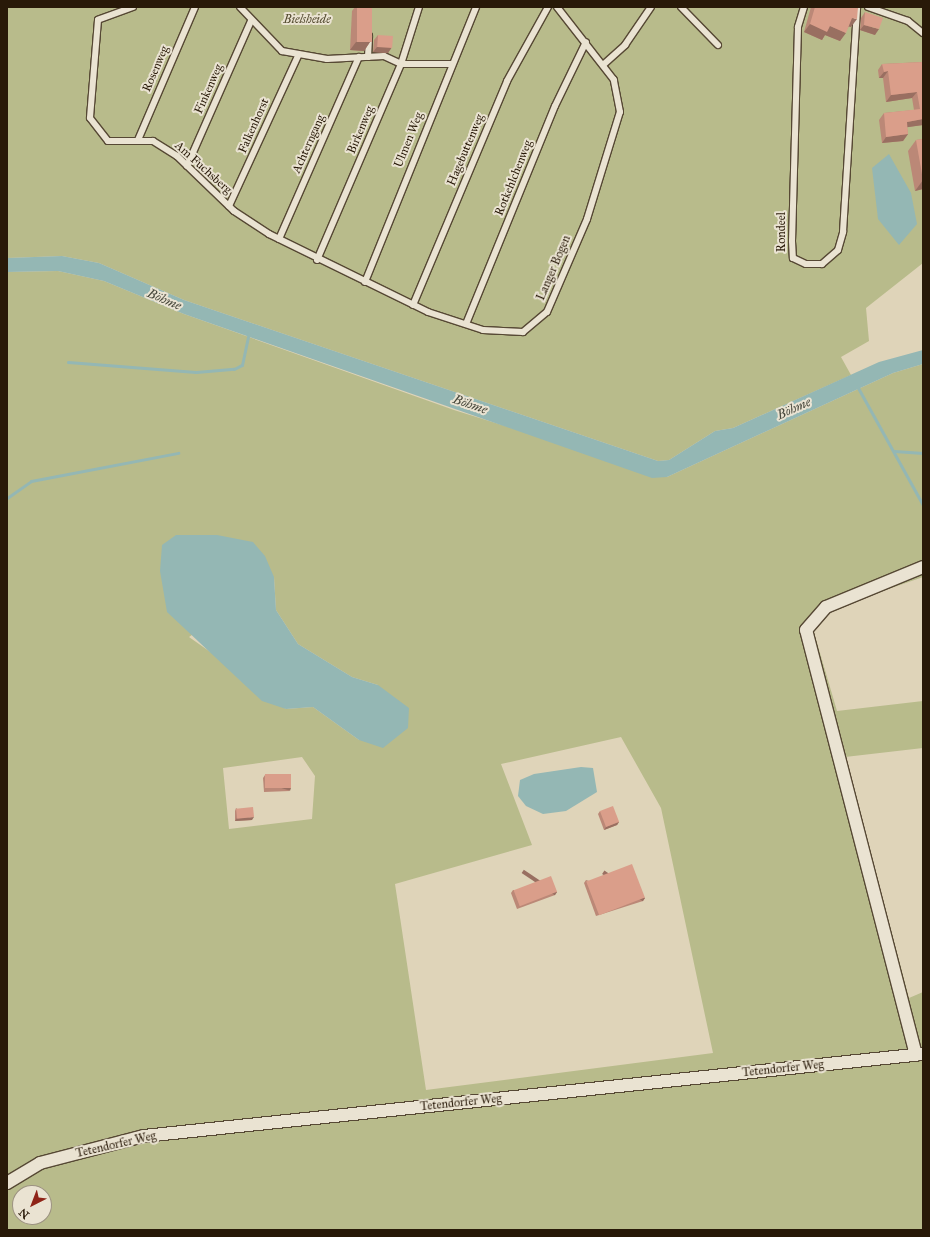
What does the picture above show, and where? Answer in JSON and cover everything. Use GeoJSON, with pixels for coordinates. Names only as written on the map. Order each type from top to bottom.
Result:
{"type":"FeatureCollection","features":[{"type":"Feature","properties":{"kind":"street"},"geometry":{"type":"LineString","coordinates":[[919,1054],[806,630],[826,607],[923,567]]}},
{"type":"Feature","properties":{"kind":"street","name":"Tetendorfer Weg"},"geometry":{"type":"LineString","coordinates":[[7,1183],[40,1163],[144,1136],[919,1054]]}},
{"type":"Feature","properties":{"kind":"lane","name":"Am Fuchsberg"},"geometry":{"type":"LineString","coordinates":[[133,7],[98,20],[90,118],[108,142],[138,140],[153,141],[187,166],[230,206],[280,240],[317,260]]}},
{"type":"Feature","properties":{"kind":"lane","name":"Rosenweg"},"geometry":{"type":"LineString","coordinates":[[138,140],[195,7]]}},
{"type":"Feature","properties":{"kind":"lane"},"geometry":{"type":"LineString","coordinates":[[240,7],[251,21],[282,51],[328,59],[384,56],[401,64],[451,64]]}},
{"type":"Feature","properties":{"kind":"lane","name":"Birkenweg"},"geometry":{"type":"LineString","coordinates":[[317,260],[401,64],[419,7]]}},
{"type":"Feature","properties":{"kind":"lane","name":"Ulmen Weg"},"geometry":{"type":"LineString","coordinates":[[365,282],[451,64],[476,7]]}},
{"type":"Feature","properties":{"kind":"lane","name":"Hagebuttenweg"},"geometry":{"type":"LineString","coordinates":[[413,305],[506,81],[548,7]]}},
{"type":"Feature","properties":{"kind":"lane","name":"Langer Bogen"},"geometry":{"type":"LineString","coordinates":[[317,260],[413,305],[483,330],[523,332],[547,312],[587,219],[620,112],[614,80],[586,42],[557,7]]}},
{"type":"Feature","properties":{"kind":"lane"},"geometry":{"type":"LineString","coordinates":[[603,65],[625,45],[651,7]]}},
{"type":"Feature","properties":{"kind":"lane"},"geometry":{"type":"LineString","coordinates":[[681,7],[718,45]]}},
{"type":"Feature","properties":{"kind":"lane","name":"Rondeel"},"geometry":{"type":"LineString","coordinates":[[804,7],[798,34],[792,241],[793,258],[806,264],[822,264],[838,250],[843,232],[857,7]]}},
{"type":"Feature","properties":{"kind":"lane"},"geometry":{"type":"LineString","coordinates":[[872,8],[908,21],[923,33]]}},
{"type":"Feature","properties":{"kind":"lane","name":"Finkenweg"},"geometry":{"type":"LineString","coordinates":[[187,166],[251,21]]}},
{"type":"Feature","properties":{"kind":"lane"},"geometry":{"type":"LineString","coordinates":[[368,57],[370,27]]}},
{"type":"Feature","properties":{"kind":"lane","name":"Rotkehlchenweg"},"geometry":{"type":"LineString","coordinates":[[466,324],[555,106],[586,42]]}},
{"type":"Feature","properties":{"kind":"lane","name":"Falkenhorst"},"geometry":{"type":"LineString","coordinates":[[230,206],[299,54]]}},
{"type":"Feature","properties":{"kind":"lane","name":"Achterngang"},"geometry":{"type":"LineString","coordinates":[[280,240],[359,57]]}},
{"type":"Feature","properties":{"kind":"green space","name":"Bielsheide"},"geometry":{"type":"Polygon","coordinates":[[[7,7],[923,7],[923,263],[866,308],[869,341],[841,357],[851,375],[733,428],[715,431],[669,460],[658,461],[184,300],[99,263],[62,256],[7,258],[7,7]]]}},
{"type":"Feature","properties":{"kind":"green space"},"geometry":{"type":"Polygon","coordinates":[[[58,271],[104,281],[184,314],[454,410],[667,477],[893,373],[923,364],[923,577],[834,608],[813,629],[837,711],[923,701],[923,748],[845,757],[909,998],[923,992],[923,1230],[7,1230],[7,272],[58,271]],[[274,577],[189,637],[216,656],[240,680],[286,709],[313,707],[359,740],[378,685],[352,677],[298,644],[276,610],[274,577]],[[621,737],[501,764],[532,845],[395,884],[426,1090],[713,1053],[661,808],[621,737]],[[302,757],[223,768],[229,829],[312,819],[315,776],[302,757]]]}},
{"type":"Feature","properties":{"kind":"water"},"geometry":{"type":"Polygon","coordinates":[[[889,154],[911,193],[917,224],[899,245],[878,219],[872,168],[889,154]]]}},
{"type":"Feature","properties":{"kind":"water","name":"Böhme"},"geometry":{"type":"Polygon","coordinates":[[[62,256],[99,263],[184,300],[658,461],[669,460],[715,431],[733,428],[879,362],[923,350],[923,364],[893,373],[667,477],[652,478],[184,314],[104,281],[58,271],[7,272],[7,258],[62,256]]]}},
{"type":"Feature","properties":{"kind":"water"},"geometry":{"type":"Polygon","coordinates":[[[176,535],[217,535],[253,542],[265,556],[274,577],[276,610],[298,644],[352,677],[378,685],[409,708],[408,728],[383,748],[359,740],[313,707],[286,709],[262,701],[167,612],[160,571],[162,545],[176,535]]]}},
{"type":"Feature","properties":{"kind":"water"},"geometry":{"type":"Polygon","coordinates":[[[581,767],[593,768],[597,792],[566,811],[543,814],[526,806],[518,796],[520,780],[534,774],[581,767]]]}},
{"type":"Feature","properties":{"kind":"building"},"geometry":{"type":"Polygon","coordinates":[[[357,7],[372,7],[372,42],[357,42],[357,7]]]}},
{"type":"Feature","properties":{"kind":"building"},"geometry":{"type":"Polygon","coordinates":[[[815,7],[858,7],[857,19],[852,18],[846,33],[830,26],[827,32],[810,24],[815,7]]]}},
{"type":"Feature","properties":{"kind":"building"},"geometry":{"type":"Polygon","coordinates":[[[865,12],[883,18],[879,29],[864,25],[865,12]]]}},
{"type":"Feature","properties":{"kind":"building"},"geometry":{"type":"Polygon","coordinates":[[[378,35],[393,36],[392,48],[377,47],[378,35]]]}},
{"type":"Feature","properties":{"kind":"building"},"geometry":{"type":"Polygon","coordinates":[[[923,62],[923,119],[907,122],[908,134],[886,137],[884,113],[920,109],[917,92],[891,95],[888,71],[884,72],[882,64],[923,62]]]}},
{"type":"Feature","properties":{"kind":"building"},"geometry":{"type":"Polygon","coordinates":[[[923,139],[923,180],[916,140],[923,139]]]}},
{"type":"Feature","properties":{"kind":"building"},"geometry":{"type":"Polygon","coordinates":[[[265,774],[291,774],[291,788],[265,788],[265,774]]]}},
{"type":"Feature","properties":{"kind":"building"},"geometry":{"type":"Polygon","coordinates":[[[613,806],[619,822],[606,827],[600,811],[613,806]]]}},
{"type":"Feature","properties":{"kind":"building"},"geometry":{"type":"Polygon","coordinates":[[[253,807],[254,817],[237,819],[236,809],[253,807]]]}},
{"type":"Feature","properties":{"kind":"building"},"geometry":{"type":"Polygon","coordinates":[[[632,864],[645,898],[599,915],[586,882],[632,864]]]}},
{"type":"Feature","properties":{"kind":"building"},"geometry":{"type":"Polygon","coordinates":[[[551,876],[557,892],[520,906],[514,890],[551,876]]]}},
{"type":"Feature","properties":{"kind":"waterway"},"geometry":{"type":"LineString","coordinates":[[68,362],[196,372],[234,369],[242,365],[249,333]]}},
{"type":"Feature","properties":{"kind":"waterway"},"geometry":{"type":"LineString","coordinates":[[857,386],[923,505]]}},
{"type":"Feature","properties":{"kind":"waterway"},"geometry":{"type":"LineString","coordinates":[[894,451],[923,453]]}},
{"type":"Feature","properties":{"kind":"waterway"},"geometry":{"type":"LineString","coordinates":[[7,498],[31,481],[178,453]]}}]}
